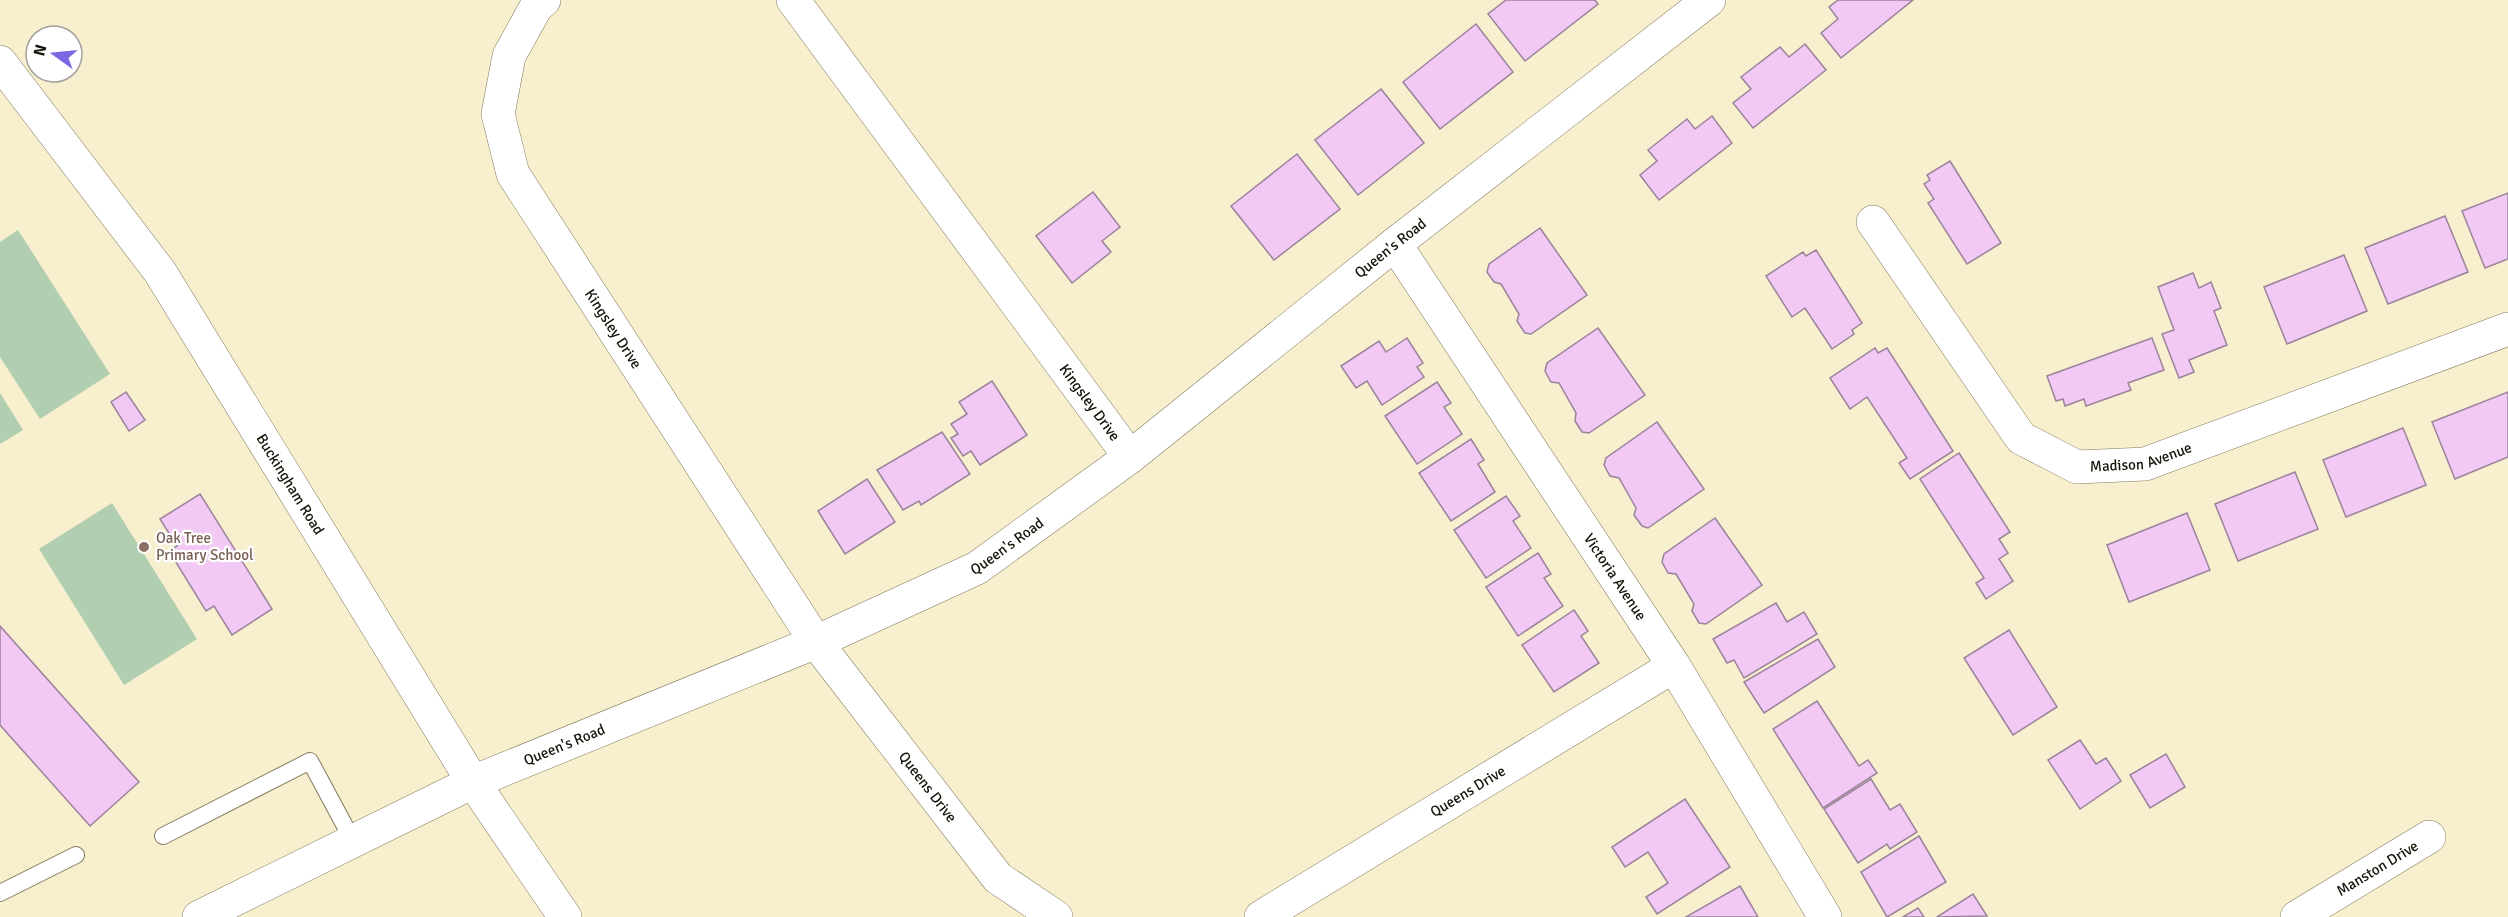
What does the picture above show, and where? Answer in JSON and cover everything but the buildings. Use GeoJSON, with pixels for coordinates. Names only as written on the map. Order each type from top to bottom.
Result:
{"type":"FeatureCollection","features":[{"type":"Feature","properties":{"kind":"street","name":"Kingsley Drive"},"geometry":{"type":"LineString","coordinates":[[544,0],[536,8],[509,56],[498,114],[513,174],[816,642]]}},
{"type":"Feature","properties":{"kind":"street","name":"Kingsley Drive"},"geometry":{"type":"LineString","coordinates":[[793,0],[1130,457]]}},
{"type":"Feature","properties":{"kind":"street","name":"Queen's Road"},"geometry":{"type":"LineString","coordinates":[[200,917],[473,782],[816,642],[977,568],[1130,457],[1395,244],[1709,0]]}},
{"type":"Feature","properties":{"kind":"street","name":"Buckingham Road"},"geometry":{"type":"LineString","coordinates":[[0,62],[160,272],[473,782],[565,917]]}},
{"type":"Feature","properties":{"kind":"street","name":"Madison Avenue"},"geometry":{"type":"LineString","coordinates":[[1873,222],[2020,438],[2077,467],[2145,464],[2508,329]]}},
{"type":"Feature","properties":{"kind":"street","name":"Victoria Avenue"},"geometry":{"type":"LineString","coordinates":[[1395,244],[1674,666],[1825,917]]}},
{"type":"Feature","properties":{"kind":"street","name":"Queens Drive"},"geometry":{"type":"LineString","coordinates":[[816,642],[998,878],[1056,917]]}},
{"type":"Feature","properties":{"kind":"street","name":"Queens Drive"},"geometry":{"type":"LineString","coordinates":[[1261,917],[1674,666]]}},
{"type":"Feature","properties":{"kind":"street","name":"Manston Drive"},"geometry":{"type":"LineString","coordinates":[[2296,917],[2429,837]]}},
{"type":"Feature","properties":{"kind":"lane"},"geometry":{"type":"LineString","coordinates":[[163,836],[310,762],[353,841]]}},
{"type":"Feature","properties":{"kind":"lane"},"geometry":{"type":"LineString","coordinates":[[0,893],[76,855]]}},
{"type":"Feature","properties":{"kind":"green space"},"geometry":{"type":"Polygon","coordinates":[[[18,230],[110,374],[40,419],[0,357],[0,242],[18,230]]]}},
{"type":"Feature","properties":{"kind":"green space"},"geometry":{"type":"Polygon","coordinates":[[[0,393],[23,430],[0,444],[0,393]]]}},
{"type":"Feature","properties":{"kind":"green space"},"geometry":{"type":"Polygon","coordinates":[[[112,503],[197,639],[124,685],[39,549],[112,503]]]}},
{"type":"Feature","properties":{"kind":"place","name":"Oak Tree Primary School"},"geometry":{"type":"Point","coordinates":[144,547]}}]}
